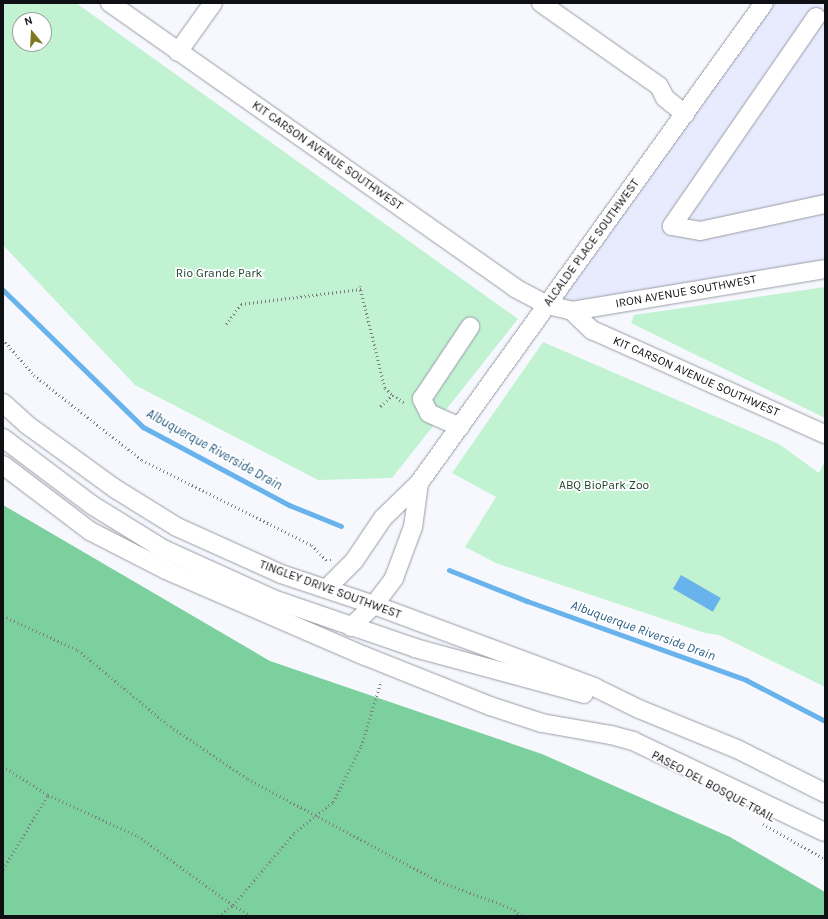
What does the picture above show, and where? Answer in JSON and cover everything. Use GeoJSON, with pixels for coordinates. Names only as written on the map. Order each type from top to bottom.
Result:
{"type":"FeatureCollection","features":[{"type":"Feature","properties":{"kind":"street","name":"KIT CARSON AVENUE SOUTHWEST"},"geometry":{"type":"LineString","coordinates":[[110,3],[516,288],[547,305]]}},
{"type":"Feature","properties":{"kind":"street"},"geometry":{"type":"LineString","coordinates":[[178,52],[213,3]]}},
{"type":"Feature","properties":{"kind":"street"},"geometry":{"type":"LineString","coordinates":[[541,3],[659,86],[664,98],[685,114]]}},
{"type":"Feature","properties":{"kind":"street","name":"ALCALDE PLACE SOUTHWEST"},"geometry":{"type":"LineString","coordinates":[[327,588],[348,567],[384,518],[419,483],[764,3]]}},
{"type":"Feature","properties":{"kind":"street"},"geometry":{"type":"LineString","coordinates":[[752,21],[771,3]]}},
{"type":"Feature","properties":{"kind":"street"},"geometry":{"type":"LineString","coordinates":[[816,17],[672,226],[700,231],[825,204]]}},
{"type":"Feature","properties":{"kind":"street","name":"IRON AVENUE SOUTHWEST"},"geometry":{"type":"LineString","coordinates":[[547,305],[572,311],[825,269]]}},
{"type":"Feature","properties":{"kind":"street","name":"KIT CARSON AVENUE SOUTHWEST"},"geometry":{"type":"LineString","coordinates":[[572,311],[592,330],[825,434]]}},
{"type":"Feature","properties":{"kind":"street"},"geometry":{"type":"LineString","coordinates":[[460,427],[429,412],[422,399],[470,327]]}},
{"type":"Feature","properties":{"kind":"street","name":"TINGLEY DRIVE SOUTHWEST"},"geometry":{"type":"LineString","coordinates":[[3,403],[26,424],[114,488],[177,527],[281,574],[327,588],[594,687],[639,709],[737,749],[825,793]]}},
{"type":"Feature","properties":{"kind":"street","name":"TINGLEY DRIVE SOUTHWEST"},"geometry":{"type":"LineString","coordinates":[[3,438],[92,506],[163,549],[273,598],[351,627],[415,648],[639,709]]}},
{"type":"Feature","properties":{"kind":"street"},"geometry":{"type":"LineString","coordinates":[[3,464],[90,531],[166,570],[358,653],[490,706],[542,723],[611,735],[632,741],[825,832]]}},
{"type":"Feature","properties":{"kind":"street","name":"ALCALDE PLACE SOUTHWEST"},"geometry":{"type":"LineString","coordinates":[[351,627],[374,605],[394,578],[413,527],[419,483]]}},
{"type":"Feature","properties":{"kind":"path"},"geometry":{"type":"LineString","coordinates":[[226,324],[241,304],[361,287],[385,388],[394,395],[380,407]]}},
{"type":"Feature","properties":{"kind":"path"},"geometry":{"type":"LineString","coordinates":[[3,339],[34,375],[142,460],[312,545],[326,560],[338,560],[348,567]]}},
{"type":"Feature","properties":{"kind":"path"},"geometry":{"type":"LineString","coordinates":[[3,616],[78,650],[167,724],[248,779],[436,880],[511,908],[522,916]]}},
{"type":"Feature","properties":{"kind":"path"},"geometry":{"type":"LineString","coordinates":[[218,916],[233,905],[294,833],[333,802],[361,746],[383,675]]}},
{"type":"Feature","properties":{"kind":"path"},"geometry":{"type":"LineString","coordinates":[[3,766],[48,795],[138,836],[233,905],[251,916]]}},
{"type":"Feature","properties":{"kind":"path"},"geometry":{"type":"LineString","coordinates":[[3,869],[48,795]]}},
{"type":"Feature","properties":{"kind":"path","name":"PASEO DEL BOSQUE TRAIL"},"geometry":{"type":"LineString","coordinates":[[758,821],[825,859]]}},
{"type":"Feature","properties":{"kind":"shaded area"},"geometry":{"type":"Polygon","coordinates":[[[771,3],[825,3],[825,269],[547,305],[771,3]]]}},
{"type":"Feature","properties":{"kind":"green space","name":"Rio Grande Park"},"geometry":{"type":"Polygon","coordinates":[[[3,3],[76,3],[518,319],[392,478],[318,480],[135,385],[3,245],[3,3]]]}},
{"type":"Feature","properties":{"kind":"green space"},"geometry":{"type":"Polygon","coordinates":[[[825,287],[825,418],[631,323],[634,315],[825,287]]]}},
{"type":"Feature","properties":{"kind":"green space","name":"ABQ BioPark Zoo"},"geometry":{"type":"Polygon","coordinates":[[[543,342],[779,444],[819,473],[825,461],[825,687],[719,635],[705,633],[496,563],[465,547],[496,497],[452,473],[543,342]]]}},
{"type":"Feature","properties":{"kind":"green space"},"geometry":{"type":"Polygon","coordinates":[[[3,505],[270,661],[542,754],[730,837],[825,892],[825,916],[3,916],[3,505]]]}},
{"type":"Feature","properties":{"kind":"water"},"geometry":{"type":"Polygon","coordinates":[[[681,575],[721,598],[713,612],[673,589],[681,575]]]}},
{"type":"Feature","properties":{"kind":"waterway","name":"Albuquerque Riverside Drain"},"geometry":{"type":"LineString","coordinates":[[3,290],[143,427],[289,505],[341,526]]}},
{"type":"Feature","properties":{"kind":"waterway","name":"Albuquerque Riverside Drain"},"geometry":{"type":"LineString","coordinates":[[449,570],[527,601],[746,680],[825,721]]}}]}
